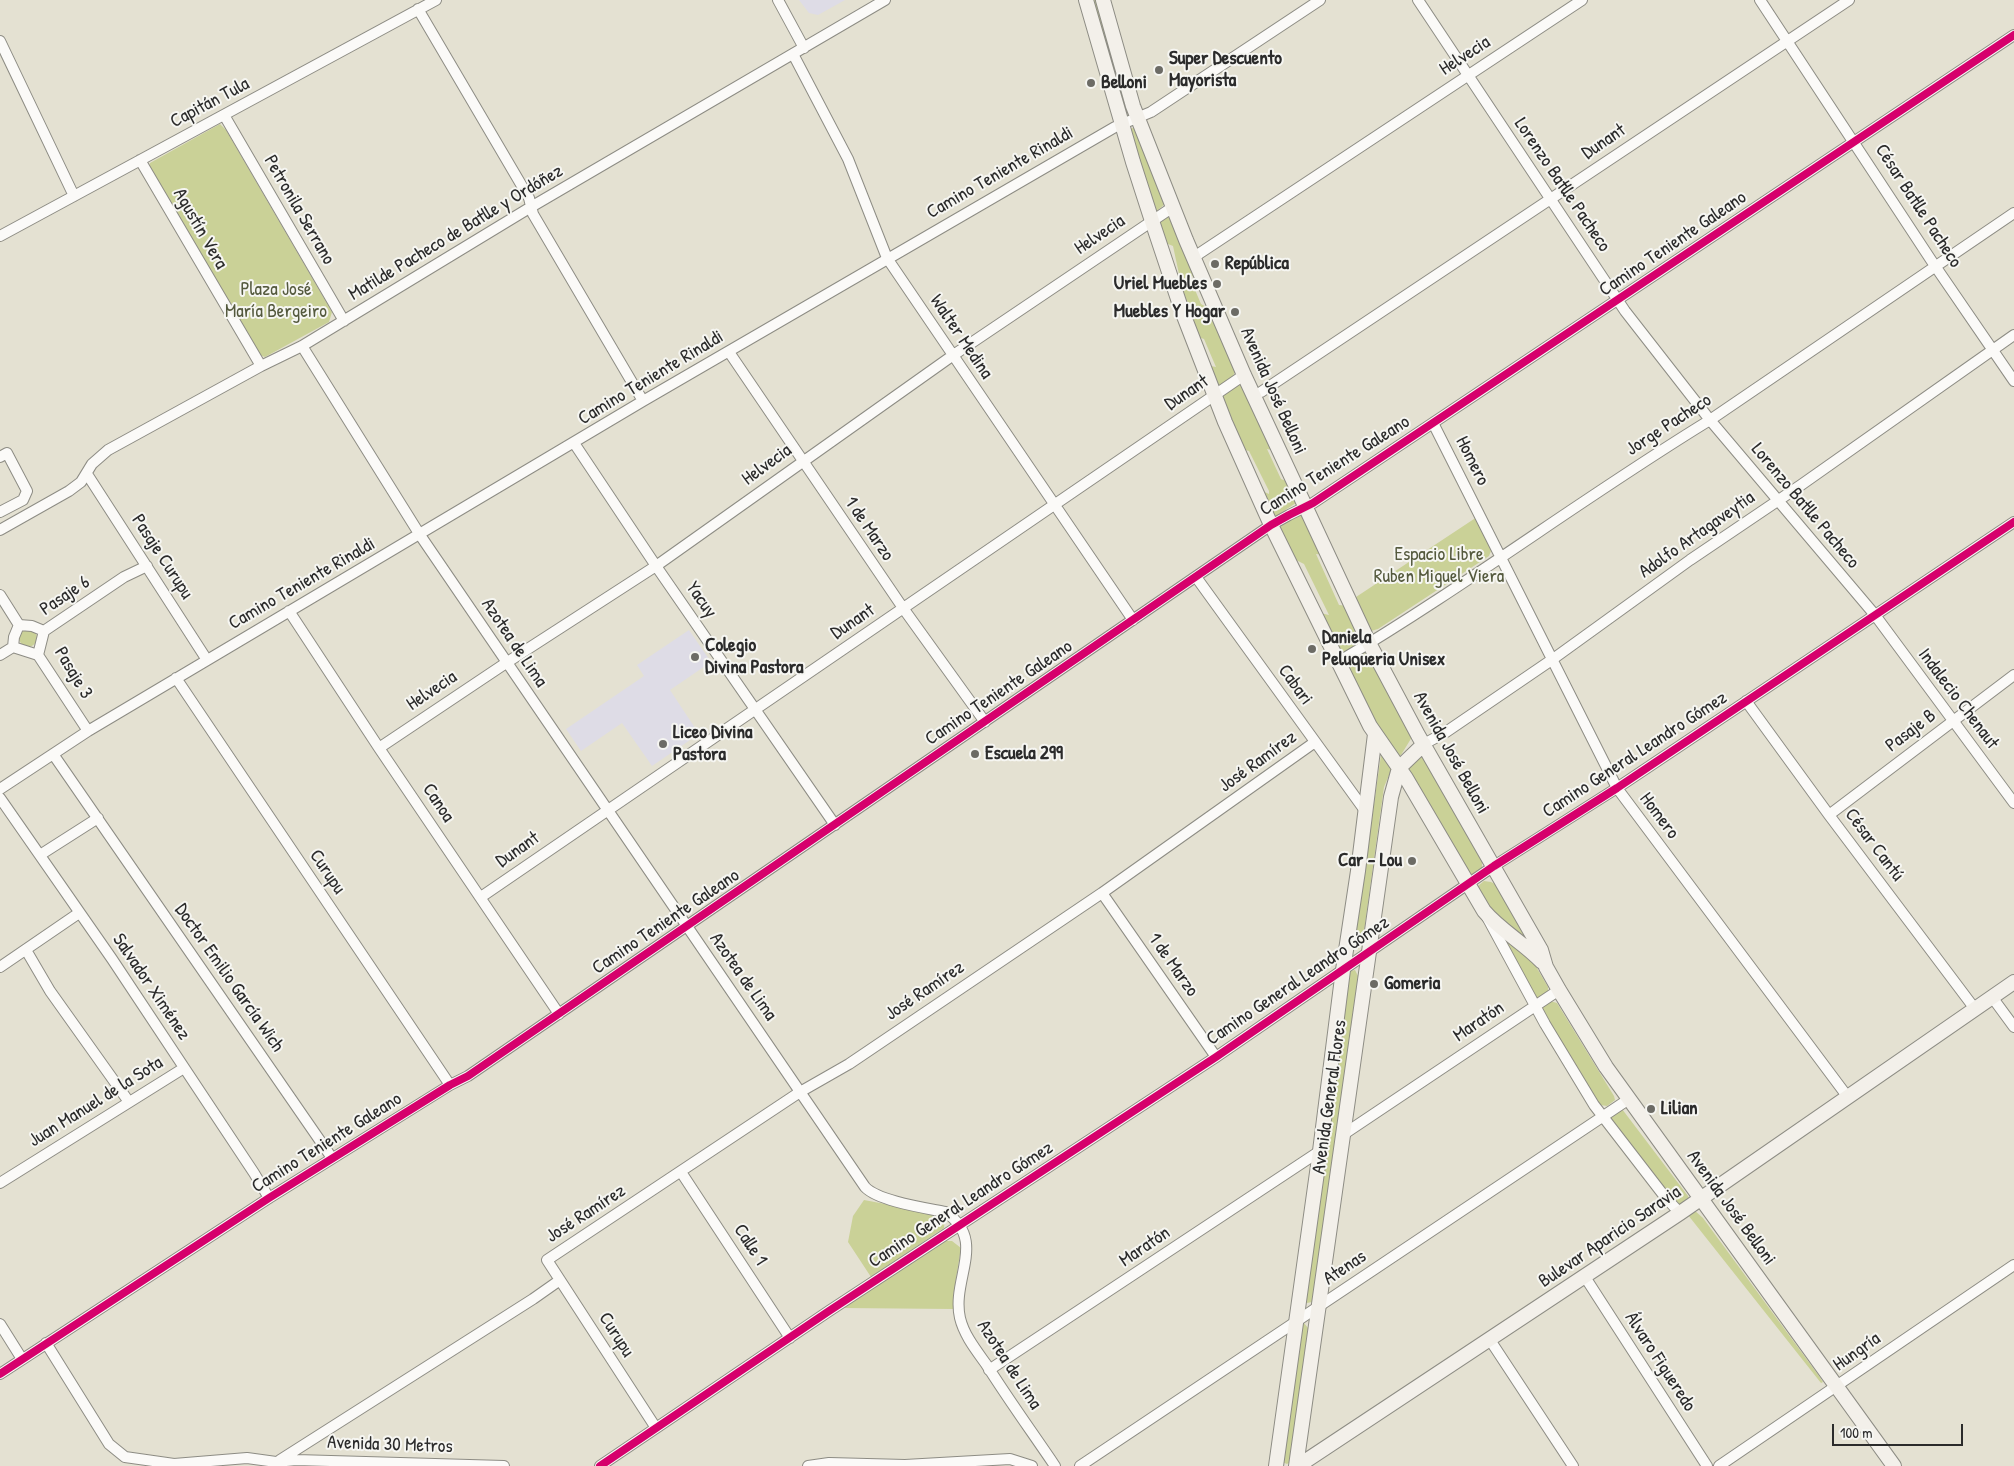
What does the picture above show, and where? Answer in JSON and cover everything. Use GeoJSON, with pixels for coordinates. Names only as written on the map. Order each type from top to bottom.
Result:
{"type":"FeatureCollection","features":[{"type":"Feature","properties":{"kind":"main road","name":"Avenida José Belloni"},"geometry":{"type":"LineString","coordinates":[[1086,0],[1121,124],[1182,310],[1214,396],[1271,525],[1375,734],[1399,768],[1486,914],[1499,927],[1529,949],[1546,967]]}},
{"type":"Feature","properties":{"kind":"main road","name":"Avenida José Belloni"},"geometry":{"type":"LineString","coordinates":[[1102,0],[1138,118],[1173,207],[1244,375],[1369,643],[1541,950],[1546,967],[1558,990],[1606,1067],[1894,1466]]}},
{"type":"Feature","properties":{"kind":"main road","name":"Avenida General Flores"},"geometry":{"type":"LineString","coordinates":[[1276,1466],[1294,1324],[1320,1151],[1343,970],[1366,812],[1375,734]]}},
{"type":"Feature","properties":{"kind":"main road"},"geometry":{"type":"LineString","coordinates":[[1399,768],[1424,744]]}},
{"type":"Feature","properties":{"kind":"main road","name":"Avenida General Flores"},"geometry":{"type":"LineString","coordinates":[[1297,1466],[1368,952],[1391,797],[1399,768]]}},
{"type":"Feature","properties":{"kind":"main road","name":"Bulevar Aparicio Saravia"},"geometry":{"type":"LineString","coordinates":[[1297,1466],[1680,1213],[2014,982]]}},
{"type":"Feature","properties":{"kind":"street","name":"Capitán Tula"},"geometry":{"type":"LineString","coordinates":[[0,236],[436,0]]}},
{"type":"Feature","properties":{"kind":"street"},"geometry":{"type":"LineString","coordinates":[[778,0],[804,48]]}},
{"type":"Feature","properties":{"kind":"street","name":"Matilde Pacheco de Batlle y Ordóñez"},"geometry":{"type":"LineString","coordinates":[[0,530],[69,491],[81,482],[92,464],[108,450],[261,366],[302,346],[531,207],[884,0]]}},
{"type":"Feature","properties":{"kind":"street","name":"Camino Teniente Rinaldi"},"geometry":{"type":"LineString","coordinates":[[0,788],[88,731],[176,678],[643,401],[1121,124],[1160,107],[1320,0]]}},
{"type":"Feature","properties":{"kind":"street","name":"Lorenzo Batlle Pacheco"},"geometry":{"type":"LineString","coordinates":[[1418,0],[1549,200],[1618,301],[1710,420],[1875,615]]}},
{"type":"Feature","properties":{"kind":"street","name":"Helvecia"},"geometry":{"type":"LineString","coordinates":[[1194,257],[1582,0]]}},
{"type":"Feature","properties":{"kind":"street","name":"César Batlle Pacheco"},"geometry":{"type":"LineString","coordinates":[[1760,0],[2014,381]]}},
{"type":"Feature","properties":{"kind":"street","name":"Dunant"},"geometry":{"type":"LineString","coordinates":[[1254,395],[1849,0]]}},
{"type":"Feature","properties":{"kind":"street"},"geometry":{"type":"LineString","coordinates":[[418,10],[529,198],[533,214],[643,401]]}},
{"type":"Feature","properties":{"kind":"street","name":"Camino Teniente Galeano"},"geometry":{"type":"LineString","coordinates":[[0,1374],[269,1198],[450,1085],[468,1076],[688,927],[1271,525],[1306,507],[1618,301],[2014,35]]}},
{"type":"Feature","properties":{"kind":"street"},"geometry":{"type":"LineString","coordinates":[[0,40],[74,196]]}},
{"type":"Feature","properties":{"kind":"street","name":"Walter Medina"},"geometry":{"type":"LineString","coordinates":[[793,54],[848,159],[887,258],[1133,620]]}},
{"type":"Feature","properties":{"kind":"street","name":"Petronila Serrano"},"geometry":{"type":"LineString","coordinates":[[224,116],[344,321]]}},
{"type":"Feature","properties":{"kind":"street","name":"Agustín Vera"},"geometry":{"type":"LineString","coordinates":[[140,160],[261,366]]}},
{"type":"Feature","properties":{"kind":"street","name":"Helvecia"},"geometry":{"type":"LineString","coordinates":[[379,748],[656,566],[952,356],[1173,207]]}},
{"type":"Feature","properties":{"kind":"street","name":"Jorge Pacheco"},"geometry":{"type":"LineString","coordinates":[[1338,662],[1502,558],[1664,448],[1710,420],[2014,213]]}},
{"type":"Feature","properties":{"kind":"street","name":"Adolfo Artagaveytia"},"geometry":{"type":"LineString","coordinates":[[1424,744],[1446,732],[1553,659],[1690,560],[1778,500],[1802,486],[2014,335]]}},
{"type":"Feature","properties":{"kind":"street","name":"Azotea de Lima"},"geometry":{"type":"LineString","coordinates":[[302,346],[420,535],[869,1191],[884,1198],[946,1212],[960,1225],[966,1235],[968,1246],[958,1293],[960,1317],[967,1336],[1055,1466]]}},
{"type":"Feature","properties":{"kind":"street","name":"1 de Marzo"},"geometry":{"type":"LineString","coordinates":[[729,352],[903,608],[985,722]]}},
{"type":"Feature","properties":{"kind":"street","name":"Dunant"},"geometry":{"type":"LineString","coordinates":[[481,897],[1244,375]]}},
{"type":"Feature","properties":{"kind":"street","name":"Homero"},"geometry":{"type":"LineString","coordinates":[[1433,423],[1616,788],[1847,1096]]}},
{"type":"Feature","properties":{"kind":"street","name":"Yacuy"},"geometry":{"type":"LineString","coordinates":[[574,443],[656,566],[836,825]]}},
{"type":"Feature","properties":{"kind":"street"},"geometry":{"type":"LineString","coordinates":[[0,456],[7,453],[27,490],[23,500],[0,512]]}},
{"type":"Feature","properties":{"kind":"street","name":"Pasaje Curupu"},"geometry":{"type":"LineString","coordinates":[[87,474],[207,660]]}},
{"type":"Feature","properties":{"kind":"street","name":"Camino General Leandro Gómez"},"geometry":{"type":"LineString","coordinates":[[600,1466],[960,1225],[1216,1057],[1494,866],[1616,788],[2014,522]]}},
{"type":"Feature","properties":{"kind":"street","name":"Pasaje 6"},"geometry":{"type":"LineString","coordinates":[[14,647],[14,637],[19,625],[32,626],[44,631],[124,577],[147,566]]}},
{"type":"Feature","properties":{"kind":"street","name":"Cabari"},"geometry":{"type":"LineString","coordinates":[[1196,577],[1366,812]]}},
{"type":"Feature","properties":{"kind":"street"},"geometry":{"type":"LineString","coordinates":[[0,595],[19,625]]}},
{"type":"Feature","properties":{"kind":"street","name":"Canoa"},"geometry":{"type":"LineString","coordinates":[[289,612],[559,1014]]}},
{"type":"Feature","properties":{"kind":"street","name":"Indalecio Chenaut"},"geometry":{"type":"LineString","coordinates":[[1875,615],[2014,803]]}},
{"type":"Feature","properties":{"kind":"street","name":"Pasaje 3"},"geometry":{"type":"LineString","coordinates":[[44,631],[38,654],[88,731]]}},
{"type":"Feature","properties":{"kind":"street"},"geometry":{"type":"LineString","coordinates":[[0,655],[14,647],[38,654]]}},
{"type":"Feature","properties":{"kind":"street","name":"Pasaje B"},"geometry":{"type":"LineString","coordinates":[[1829,815],[2014,676]]}},
{"type":"Feature","properties":{"kind":"street","name":"Curupu"},"geometry":{"type":"LineString","coordinates":[[176,678],[450,1085]]}},
{"type":"Feature","properties":{"kind":"street","name":"César Cantú"},"geometry":{"type":"LineString","coordinates":[[1746,701],[1975,1009]]}},
{"type":"Feature","properties":{"kind":"street","name":"José Ramírez"},"geometry":{"type":"LineString","coordinates":[[548,1260],[800,1092],[849,1064],[1102,893],[1315,742]]}},
{"type":"Feature","properties":{"kind":"street","name":"Doctor Emilio García Wich"},"geometry":{"type":"LineString","coordinates":[[53,754],[332,1158]]}},
{"type":"Feature","properties":{"kind":"street","name":"Salvador Ximénez"},"geometry":{"type":"LineString","coordinates":[[0,798],[112,959],[269,1198]]}},
{"type":"Feature","properties":{"kind":"street"},"geometry":{"type":"LineString","coordinates":[[40,855],[98,818]]}},
{"type":"Feature","properties":{"kind":"street","name":"1 de Marzo"},"geometry":{"type":"LineString","coordinates":[[1102,893],[1216,1057]]}},
{"type":"Feature","properties":{"kind":"street"},"geometry":{"type":"LineString","coordinates":[[0,967],[79,913]]}},
{"type":"Feature","properties":{"kind":"street","name":"Avenida José Belloni"},"geometry":{"type":"LineString","coordinates":[[1486,914],[1492,929],[1535,1005],[1602,1117],[1665,1197],[1680,1213]]}},
{"type":"Feature","properties":{"kind":"street"},"geometry":{"type":"LineString","coordinates":[[26,950],[50,991],[129,1102]]}},
{"type":"Feature","properties":{"kind":"street","name":"Maratón"},"geometry":{"type":"LineString","coordinates":[[1344,1134],[1558,990]]}},
{"type":"Feature","properties":{"kind":"street"},"geometry":{"type":"LineString","coordinates":[[1992,997],[2014,1027]]}},
{"type":"Feature","properties":{"kind":"street","name":"Juan Manuel de la Sota"},"geometry":{"type":"LineString","coordinates":[[0,1183],[184,1068]]}},
{"type":"Feature","properties":{"kind":"street","name":"Atenas"},"geometry":{"type":"LineString","coordinates":[[1080,1466],[1629,1099]]}},
{"type":"Feature","properties":{"kind":"street","name":"Maratón"},"geometry":{"type":"LineString","coordinates":[[989,1370],[1320,1151]]}},
{"type":"Feature","properties":{"kind":"street","name":"Calle 1"},"geometry":{"type":"LineString","coordinates":[[681,1172],[790,1338]]}},
{"type":"Feature","properties":{"kind":"street","name":"Curupu"},"geometry":{"type":"LineString","coordinates":[[548,1260],[656,1428]]}},
{"type":"Feature","properties":{"kind":"street","name":"Hungría"},"geometry":{"type":"LineString","coordinates":[[1719,1466],[2014,1265]]}},
{"type":"Feature","properties":{"kind":"street","name":"Álvaro Figueredo"},"geometry":{"type":"LineString","coordinates":[[1585,1277],[1707,1466]]}},
{"type":"Feature","properties":{"kind":"street"},"geometry":{"type":"LineString","coordinates":[[274,1464],[534,1299],[560,1280]]}},
{"type":"Feature","properties":{"kind":"street"},"geometry":{"type":"LineString","coordinates":[[0,1324],[22,1359]]}},
{"type":"Feature","properties":{"kind":"street"},"geometry":{"type":"LineString","coordinates":[[1490,1340],[1573,1466]]}},
{"type":"Feature","properties":{"kind":"street","name":"Avenida 30 Metros"},"geometry":{"type":"LineString","coordinates":[[46,1344],[109,1444],[125,1457],[174,1464],[247,1458],[274,1464],[296,1460],[504,1466]]}},
{"type":"Feature","properties":{"kind":"street"},"geometry":{"type":"LineString","coordinates":[[808,1466],[849,1462],[908,1466],[1010,1459],[1032,1466]]}},
{"type":"Feature","properties":{"kind":"shaded area"},"geometry":{"type":"Polygon","coordinates":[[[799,0],[845,0],[818,15],[809,13],[799,0]]]}},
{"type":"Feature","properties":{"kind":"shaded area"},"geometry":{"type":"Polygon","coordinates":[[[689,630],[711,662],[670,690],[699,734],[652,766],[622,723],[581,751],[566,729],[644,676],[637,665],[689,630]]]}},
{"type":"Feature","properties":{"kind":"green space"},"geometry":{"type":"Polygon","coordinates":[[[1090,0],[1098,0],[1126,103],[1123,104],[1090,0]]]}},
{"type":"Feature","properties":{"kind":"green space","name":"Plaza José María Bergeiro"},"geometry":{"type":"Polygon","coordinates":[[[220,124],[226,130],[332,312],[329,322],[265,357],[257,354],[149,166],[150,163],[220,124]]]}},
{"type":"Feature","properties":{"kind":"green space"},"geometry":{"type":"Polygon","coordinates":[[[1139,127],[1166,203],[1157,211],[1155,211],[1128,129],[1139,127]]]}},
{"type":"Feature","properties":{"kind":"green space"},"geometry":{"type":"Polygon","coordinates":[[[1168,214],[1172,216],[1199,279],[1192,276],[1190,278],[1201,304],[1210,309],[1236,370],[1232,378],[1219,387],[1206,365],[1216,367],[1204,339],[1195,336],[1172,272],[1179,274],[1173,246],[1163,242],[1159,219],[1168,214]]]}},
{"type":"Feature","properties":{"kind":"green space"},"geometry":{"type":"Polygon","coordinates":[[[1240,385],[1243,386],[1276,451],[1267,449],[1281,479],[1291,483],[1296,503],[1276,516],[1273,515],[1260,490],[1269,494],[1269,491],[1249,451],[1241,449],[1221,397],[1229,389],[1240,385]]]}},
{"type":"Feature","properties":{"kind":"green space"},"geometry":{"type":"Polygon","coordinates":[[[1300,514],[1305,516],[1324,555],[1316,554],[1339,605],[1348,606],[1361,642],[1342,654],[1320,613],[1329,615],[1304,564],[1296,560],[1280,528],[1281,524],[1300,514]]]}},
{"type":"Feature","properties":{"kind":"green space","name":"Espacio Libre Ruben Miguel Viera"},"geometry":{"type":"Polygon","coordinates":[[[1477,517],[1490,546],[1489,556],[1378,629],[1371,631],[1368,629],[1353,599],[1477,517]]]}},
{"type":"Feature","properties":{"kind":"green space"},"geometry":{"type":"Polygon","coordinates":[[[28,629],[36,634],[37,638],[32,646],[28,647],[20,642],[19,638],[24,630],[28,629]]]}},
{"type":"Feature","properties":{"kind":"green space"},"geometry":{"type":"Polygon","coordinates":[[[1367,653],[1412,737],[1401,755],[1397,756],[1363,704],[1364,698],[1346,666],[1357,655],[1367,653]]]}},
{"type":"Feature","properties":{"kind":"green space"},"geometry":{"type":"Polygon","coordinates":[[[1381,755],[1392,768],[1384,787],[1362,946],[1358,949],[1354,945],[1381,755]]]}},
{"type":"Feature","properties":{"kind":"green space"},"geometry":{"type":"Polygon","coordinates":[[[1423,756],[1482,860],[1482,869],[1474,875],[1468,874],[1407,769],[1423,756]]]}},
{"type":"Feature","properties":{"kind":"green space"},"geometry":{"type":"Polygon","coordinates":[[[1484,881],[1495,884],[1542,959],[1496,920],[1477,891],[1478,886],[1484,881]]]}},
{"type":"Feature","properties":{"kind":"green space"},"geometry":{"type":"Polygon","coordinates":[[[1502,937],[1531,958],[1548,987],[1548,992],[1537,999],[1502,937]]]}},
{"type":"Feature","properties":{"kind":"green space"},"geometry":{"type":"Polygon","coordinates":[[[1355,970],[1358,976],[1312,1302],[1307,1303],[1305,1301],[1350,974],[1351,971],[1355,970]]]}},
{"type":"Feature","properties":{"kind":"green space"},"geometry":{"type":"Polygon","coordinates":[[[1550,1001],[1557,1003],[1614,1096],[1615,1100],[1607,1106],[1600,1105],[1596,1101],[1541,1008],[1550,1001]]]}},
{"type":"Feature","properties":{"kind":"green space"},"geometry":{"type":"Polygon","coordinates":[[[1622,1109],[1689,1199],[1679,1205],[1674,1201],[1610,1119],[1622,1109]]]}},
{"type":"Feature","properties":{"kind":"green space"},"geometry":{"type":"Polygon","coordinates":[[[864,1200],[938,1214],[943,1220],[944,1228],[871,1277],[848,1242],[853,1216],[864,1200]]]}},
{"type":"Feature","properties":{"kind":"green space"},"geometry":{"type":"Polygon","coordinates":[[[1694,1210],[1703,1218],[1823,1382],[1821,1383],[1688,1215],[1694,1210]]]}},
{"type":"Feature","properties":{"kind":"green space"},"geometry":{"type":"Polygon","coordinates":[[[945,1241],[952,1241],[961,1248],[953,1297],[953,1309],[843,1308],[945,1241]]]}},
{"type":"Feature","properties":{"kind":"green space"},"geometry":{"type":"Polygon","coordinates":[[[1304,1323],[1308,1328],[1290,1462],[1287,1464],[1282,1462],[1301,1325],[1304,1323]]]}},
{"type":"Feature","properties":{"kind":"cycle path"},"geometry":{"type":"LineString","coordinates":[[0,1374],[269,1198],[450,1085],[468,1076],[1271,525],[1313,503],[2014,35]]}},
{"type":"Feature","properties":{"kind":"cycle path"},"geometry":{"type":"LineString","coordinates":[[600,1466],[829,1311],[1216,1057],[1494,866],[1617,788],[2014,522]]}},
{"type":"Feature","properties":{"kind":"place","name":"Super Descuento Mayorista"},"geometry":{"type":"Point","coordinates":[1159,70]}},
{"type":"Feature","properties":{"kind":"place","name":"Belloni"},"geometry":{"type":"Point","coordinates":[1091,83]}},
{"type":"Feature","properties":{"kind":"place","name":"República"},"geometry":{"type":"Point","coordinates":[1215,264]}},
{"type":"Feature","properties":{"kind":"place","name":"Uriel Muebles"},"geometry":{"type":"Point","coordinates":[1217,284]}},
{"type":"Feature","properties":{"kind":"place","name":"Muebles Y Hogar"},"geometry":{"type":"Point","coordinates":[1235,312]}},
{"type":"Feature","properties":{"kind":"place","name":"Daniela Peluqueria Unisex"},"geometry":{"type":"Point","coordinates":[1312,649]}},
{"type":"Feature","properties":{"kind":"place","name":"Colegio Divina Pastora"},"geometry":{"type":"Point","coordinates":[695,657]}},
{"type":"Feature","properties":{"kind":"place","name":"Liceo Divina Pastora"},"geometry":{"type":"Point","coordinates":[663,744]}},
{"type":"Feature","properties":{"kind":"place","name":"Escuela 299"},"geometry":{"type":"Point","coordinates":[975,754]}},
{"type":"Feature","properties":{"kind":"place","name":"Car - Lou"},"geometry":{"type":"Point","coordinates":[1412,861]}},
{"type":"Feature","properties":{"kind":"place","name":"Gomeria"},"geometry":{"type":"Point","coordinates":[1374,984]}},
{"type":"Feature","properties":{"kind":"place","name":"Lilian"},"geometry":{"type":"Point","coordinates":[1651,1109]}}]}
